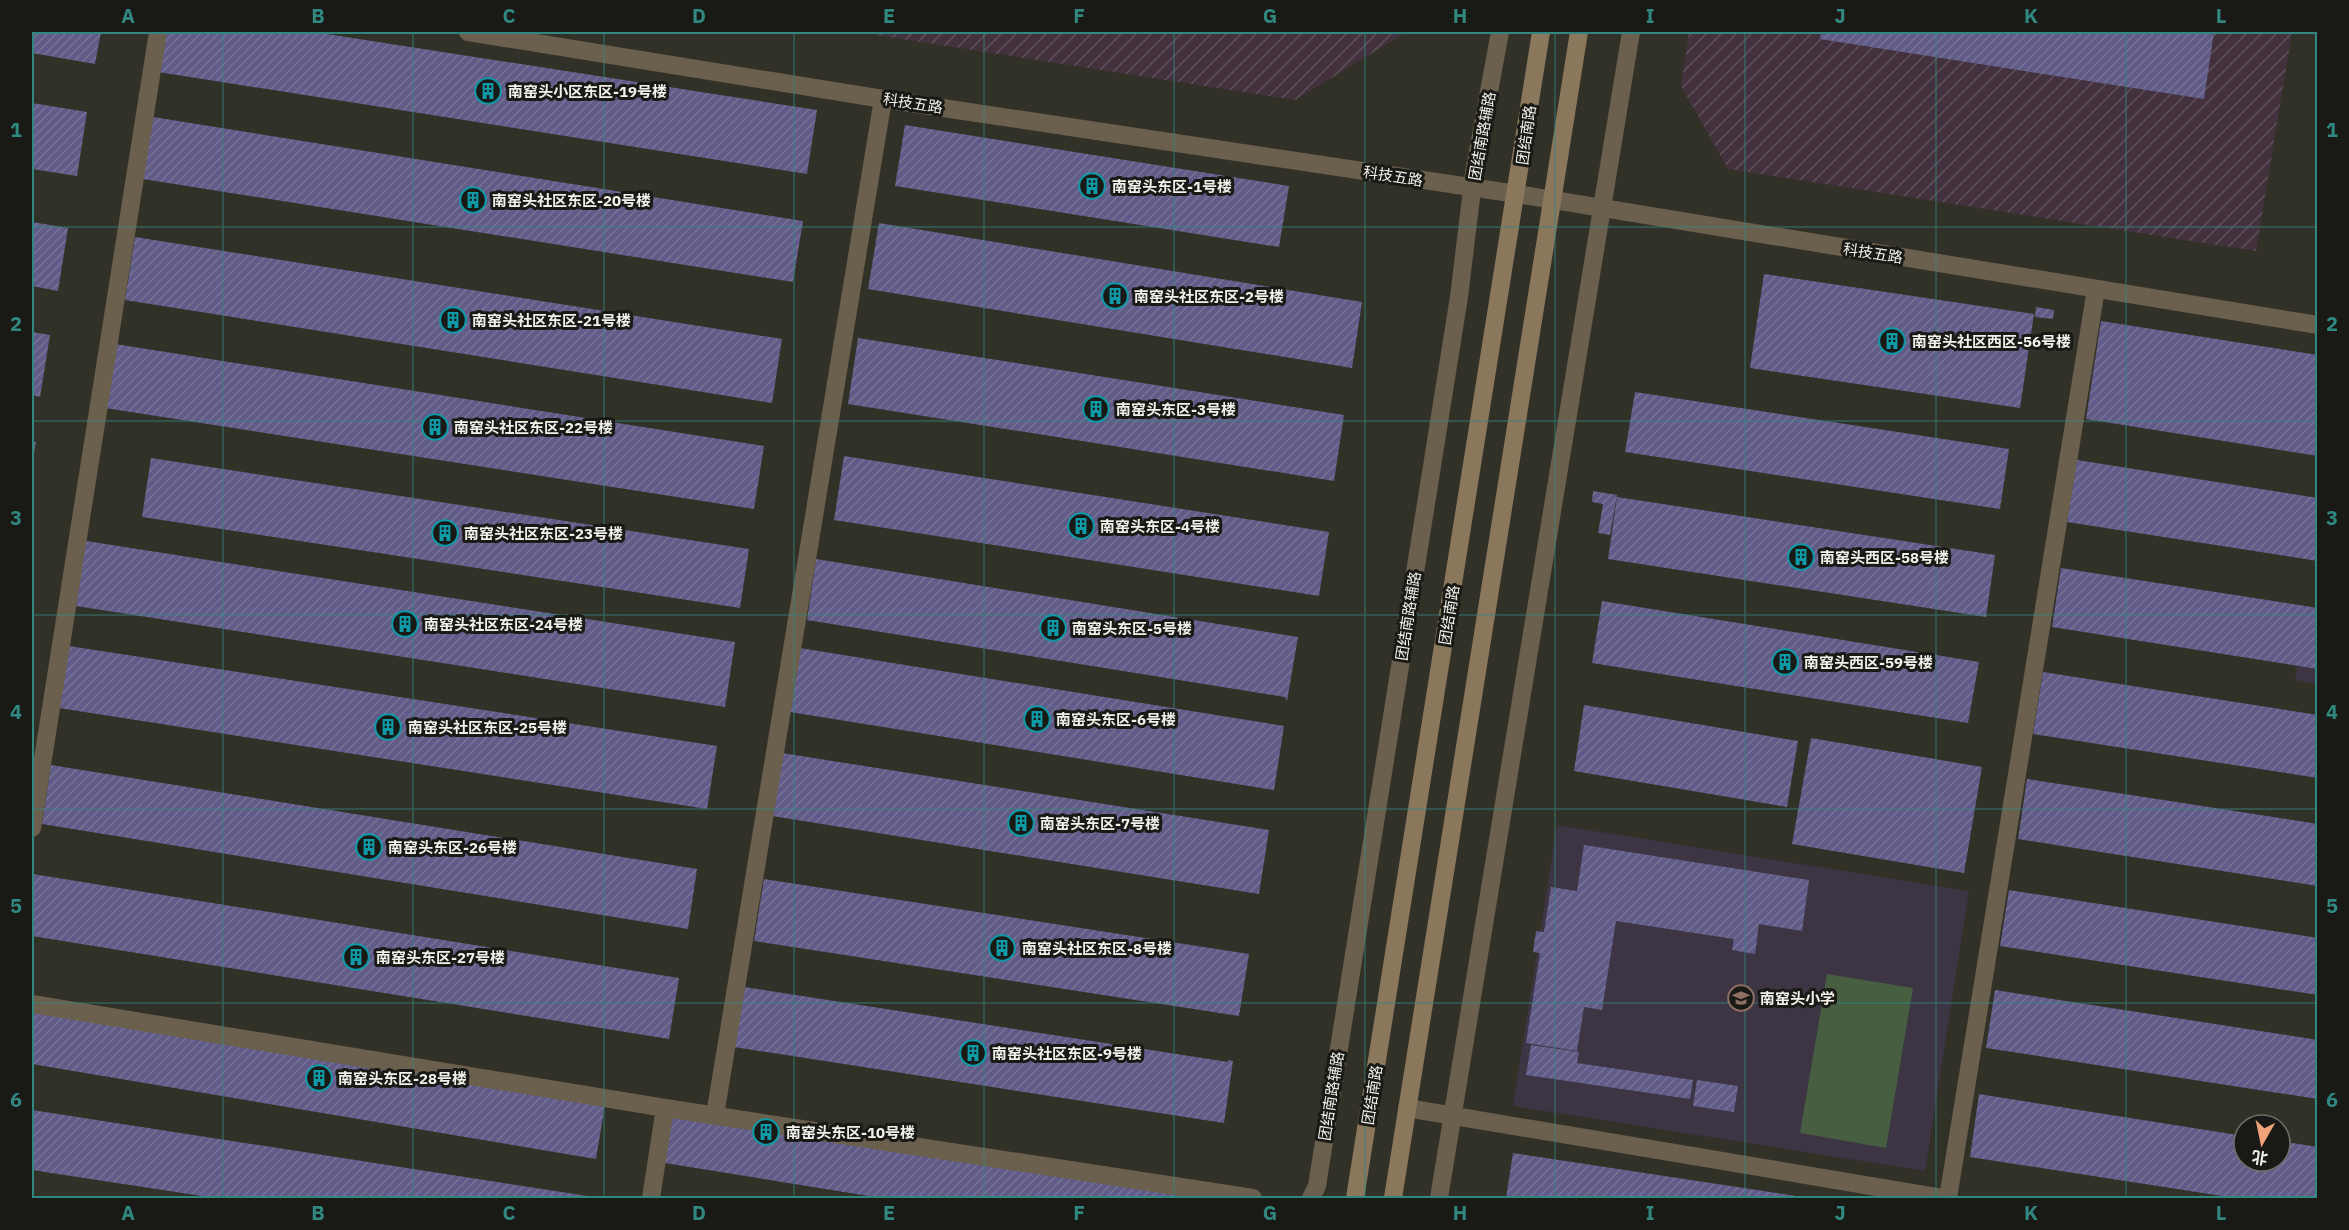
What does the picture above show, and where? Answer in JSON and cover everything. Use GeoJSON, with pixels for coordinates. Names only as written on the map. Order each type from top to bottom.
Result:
{"type":"FeatureCollection","features":[{"type":"Feature","properties":{"kind":"main road","name":"团结南路"},"geometry":{"type":"LineString","coordinates":[[1355,1198],[1517,194],[1541,32]]}},
{"type":"Feature","properties":{"kind":"main road"},"geometry":{"type":"LineString","coordinates":[[1393,1198],[1579,32]]}},
{"type":"Feature","properties":{"kind":"street"},"geometry":{"type":"LineString","coordinates":[[32,828],[158,32]]}},
{"type":"Feature","properties":{"kind":"street","name":"科技五路"},"geometry":{"type":"LineString","coordinates":[[468,32],[883,99],[1517,194],[2318,325]]}},
{"type":"Feature","properties":{"kind":"street","name":"团结南路辅路"},"geometry":{"type":"LineString","coordinates":[[1311,1198],[1317,1186],[1457,309],[1472,188],[1500,32]]}},
{"type":"Feature","properties":{"kind":"street"},"geometry":{"type":"LineString","coordinates":[[1439,1198],[1451,1115],[1604,209],[1631,32]]}},
{"type":"Feature","properties":{"kind":"street"},"geometry":{"type":"LineString","coordinates":[[715,1115],[883,99]]}},
{"type":"Feature","properties":{"kind":"street"},"geometry":{"type":"LineString","coordinates":[[1948,1198],[2096,289]]}},
{"type":"Feature","properties":{"kind":"street"},"geometry":{"type":"LineString","coordinates":[[32,1004],[665,1108],[1254,1198]]}},
{"type":"Feature","properties":{"kind":"street"},"geometry":{"type":"LineString","coordinates":[[651,1198],[665,1108]]}},
{"type":"Feature","properties":{"kind":"street"},"geometry":{"type":"LineString","coordinates":[[1407,1108],[1942,1198]]}},
{"type":"Feature","properties":{"kind":"shaded area"},"geometry":{"type":"Polygon","coordinates":[[[857,32],[1403,32],[1402,35],[1295,100],[857,32]]]}},
{"type":"Feature","properties":{"kind":"shaded area"},"geometry":{"type":"Polygon","coordinates":[[[1689,32],[2292,32],[2256,251],[1728,169],[1681,86],[1689,32]]]}},
{"type":"Feature","properties":{"kind":"shaded area"},"geometry":{"type":"Polygon","coordinates":[[[2303,629],[2317,631],[2317,684],[2295,680],[2303,629]]]}},
{"type":"Feature","properties":{"kind":"shaded area","name":"南窑头小学"},"geometry":{"type":"Polygon","coordinates":[[[1557,825],[1969,891],[1925,1171],[1513,1106],[1557,825]]]}},
{"type":"Feature","properties":{"kind":"green space"},"geometry":{"type":"Polygon","coordinates":[[[1827,974],[1913,988],[1886,1148],[1800,1133],[1827,974]]]}},
{"type":"Feature","properties":{"kind":"building"},"geometry":{"type":"Polygon","coordinates":[[[32,32],[101,32],[95,64],[32,53],[32,32]]]}},
{"type":"Feature","properties":{"kind":"building","name":"南窑头小区东区-19号楼"},"geometry":{"type":"Polygon","coordinates":[[[165,32],[314,32],[817,110],[807,174],[158,72],[165,32]]]}},
{"type":"Feature","properties":{"kind":"building"},"geometry":{"type":"Polygon","coordinates":[[[1821,32],[2214,32],[2204,99],[1820,39],[1821,32]]]}},
{"type":"Feature","properties":{"kind":"building"},"geometry":{"type":"Polygon","coordinates":[[[32,103],[87,112],[77,176],[32,169],[32,103]]]}},
{"type":"Feature","properties":{"kind":"building","name":"南窑头社区东区-20号楼"},"geometry":{"type":"Polygon","coordinates":[[[153,117],[803,221],[793,282],[143,179],[153,117]]]}},
{"type":"Feature","properties":{"kind":"building","name":"南窑头东区-1号楼"},"geometry":{"type":"Polygon","coordinates":[[[905,125],[1289,186],[1279,247],[895,186],[905,125]]]}},
{"type":"Feature","properties":{"kind":"building"},"geometry":{"type":"Polygon","coordinates":[[[32,222],[68,228],[58,291],[32,286],[32,222]]]}},
{"type":"Feature","properties":{"kind":"building","name":"南窑头社区东区-2号楼"},"geometry":{"type":"Polygon","coordinates":[[[879,223],[1362,302],[1352,368],[868,289],[879,223]]]}},
{"type":"Feature","properties":{"kind":"building","name":"南窑头社区东区-21号楼"},"geometry":{"type":"Polygon","coordinates":[[[135,237],[782,339],[772,403],[125,300],[135,237]]]}},
{"type":"Feature","properties":{"kind":"building","name":"南窑头社区西区-56号楼"},"geometry":{"type":"Polygon","coordinates":[[[1764,274],[2034,314],[2020,408],[1750,368],[1764,274]]]}},
{"type":"Feature","properties":{"kind":"building"},"geometry":{"type":"Polygon","coordinates":[[[2036,307],[2054,310],[2053,319],[2035,317],[2036,307]]]}},
{"type":"Feature","properties":{"kind":"building"},"geometry":{"type":"Polygon","coordinates":[[[2101,321],[2318,355],[2318,456],[2086,419],[2101,321]]]}},
{"type":"Feature","properties":{"kind":"building"},"geometry":{"type":"Polygon","coordinates":[[[32,332],[50,335],[40,397],[32,395],[32,332]]]}},
{"type":"Feature","properties":{"kind":"building","name":"南窑头东区-3号楼"},"geometry":{"type":"Polygon","coordinates":[[[858,338],[1344,415],[1334,481],[848,404],[858,338]]]}},
{"type":"Feature","properties":{"kind":"building","name":"南窑头社区东区-22号楼"},"geometry":{"type":"Polygon","coordinates":[[[115,344],[764,446],[754,509],[105,408],[115,344]]]}},
{"type":"Feature","properties":{"kind":"building"},"geometry":{"type":"Polygon","coordinates":[[[1635,392],[2009,449],[2000,509],[1625,452],[1635,392]]]}},
{"type":"Feature","properties":{"kind":"building"},"geometry":{"type":"Polygon","coordinates":[[[32,441],[36,442],[33,459],[32,459],[32,441]]]}},
{"type":"Feature","properties":{"kind":"building","name":"南窑头东区-4号楼"},"geometry":{"type":"Polygon","coordinates":[[[844,456],[1329,532],[1319,596],[834,520],[844,456]]]}},
{"type":"Feature","properties":{"kind":"building","name":"南窑头社区东区-23号楼"},"geometry":{"type":"Polygon","coordinates":[[[151,458],[749,549],[740,608],[142,517],[151,458]]]}},
{"type":"Feature","properties":{"kind":"building"},"geometry":{"type":"Polygon","coordinates":[[[2077,460],[2318,498],[2318,561],[2067,522],[2077,460]]]}},
{"type":"Feature","properties":{"kind":"building"},"geometry":{"type":"Polygon","coordinates":[[[1593,491],[1617,495],[1610,535],[1598,533],[1603,504],[1592,502],[1593,491]]]}},
{"type":"Feature","properties":{"kind":"building","name":"南窑头西区-58号楼"},"geometry":{"type":"Polygon","coordinates":[[[1617,497],[1995,555],[1986,617],[1608,559],[1617,497]]]}},
{"type":"Feature","properties":{"kind":"building","name":"南窑头社区东区-24号楼"},"geometry":{"type":"Polygon","coordinates":[[[86,541],[735,642],[725,707],[76,606],[86,541]]]}},
{"type":"Feature","properties":{"kind":"building","name":"南窑头东区-5号楼"},"geometry":{"type":"Polygon","coordinates":[[[816,559],[1298,637],[1287,701],[1285,697],[807,620],[816,559]]]}},
{"type":"Feature","properties":{"kind":"building"},"geometry":{"type":"Polygon","coordinates":[[[2061,568],[2318,608],[2318,669],[2052,627],[2061,568]]]}},
{"type":"Feature","properties":{"kind":"building","name":"南窑头西区-59号楼"},"geometry":{"type":"Polygon","coordinates":[[[1602,601],[1979,662],[1968,723],[1592,663],[1602,601]]]}},
{"type":"Feature","properties":{"kind":"building","name":"南窑头社区东区-25号楼"},"geometry":{"type":"Polygon","coordinates":[[[69,646],[717,746],[707,809],[59,708],[69,646]]]}},
{"type":"Feature","properties":{"kind":"building","name":"南窑头东区-6号楼"},"geometry":{"type":"Polygon","coordinates":[[[800,648],[1284,726],[1274,790],[790,712],[800,648]]]}},
{"type":"Feature","properties":{"kind":"building"},"geometry":{"type":"Polygon","coordinates":[[[2043,672],[2318,715],[2318,778],[2033,734],[2043,672]]]}},
{"type":"Feature","properties":{"kind":"building"},"geometry":{"type":"Polygon","coordinates":[[[1584,705],[1798,741],[1787,807],[1574,771],[1584,705]]]}},
{"type":"Feature","properties":{"kind":"building"},"geometry":{"type":"Polygon","coordinates":[[[1811,738],[1982,767],[1964,873],[1792,844],[1811,738]]]}},
{"type":"Feature","properties":{"kind":"building","name":"南窑头东区-7号楼"},"geometry":{"type":"Polygon","coordinates":[[[782,753],[1269,830],[1259,894],[772,816],[782,753]]]}},
{"type":"Feature","properties":{"kind":"building","name":"南窑头东区-26号楼"},"geometry":{"type":"Polygon","coordinates":[[[51,765],[697,869],[688,929],[42,824],[51,765]]]}},
{"type":"Feature","properties":{"kind":"building"},"geometry":{"type":"Polygon","coordinates":[[[2027,779],[2318,824],[2318,886],[2018,839],[2027,779]]]}},
{"type":"Feature","properties":{"kind":"building"},"geometry":{"type":"Polygon","coordinates":[[[1584,845],[1809,880],[1802,931],[1759,924],[1755,954],[1732,950],[1734,939],[1616,921],[1602,1010],[1584,1007],[1577,1051],[1526,1043],[1540,953],[1533,952],[1536,931],[1544,932],[1551,887],[1577,891],[1584,845]]]}},
{"type":"Feature","properties":{"kind":"building","name":"南窑头东区-27号楼"},"geometry":{"type":"Polygon","coordinates":[[[33,874],[679,978],[669,1039],[32,936],[33,874]]]}},
{"type":"Feature","properties":{"kind":"building","name":"南窑头社区东区-8号楼"},"geometry":{"type":"Polygon","coordinates":[[[764,879],[1249,954],[1239,1016],[754,941],[764,879]]]}},
{"type":"Feature","properties":{"kind":"building"},"geometry":{"type":"Polygon","coordinates":[[[2009,890],[2318,938],[2318,995],[2000,946],[2009,890]]]}},
{"type":"Feature","properties":{"kind":"building","name":"南窑头社区东区-9号楼"},"geometry":{"type":"Polygon","coordinates":[[[744,987],[1233,1061],[1224,1123],[734,1047],[744,987]]]}},
{"type":"Feature","properties":{"kind":"building"},"geometry":{"type":"Polygon","coordinates":[[[1995,990],[2318,1040],[2318,1099],[1986,1048],[1995,990]]]}},
{"type":"Feature","properties":{"kind":"building","name":"南窑头东区-28号楼"},"geometry":{"type":"Polygon","coordinates":[[[32,996],[607,1092],[596,1159],[32,1064],[32,996]]]}},
{"type":"Feature","properties":{"kind":"building"},"geometry":{"type":"Polygon","coordinates":[[[1531,1045],[1579,1052],[1577,1063],[1693,1080],[1690,1099],[1526,1075],[1531,1045]]]}},
{"type":"Feature","properties":{"kind":"building"},"geometry":{"type":"Polygon","coordinates":[[[1697,1080],[1738,1086],[1734,1112],[1693,1106],[1697,1080]]]}},
{"type":"Feature","properties":{"kind":"building"},"geometry":{"type":"Polygon","coordinates":[[[1979,1094],[2232,1134],[2232,1173],[2292,1173],[2292,1143],[2318,1147],[2318,1198],[2235,1198],[1970,1157],[1979,1094]]]}},
{"type":"Feature","properties":{"kind":"building","name":"南窑头东区-10号楼"},"geometry":{"type":"Polygon","coordinates":[[[675,1101],[1210,1198],[881,1198],[665,1163],[675,1101]]]}},
{"type":"Feature","properties":{"kind":"building"},"geometry":{"type":"Polygon","coordinates":[[[32,1110],[594,1198],[215,1198],[32,1170],[32,1110]]]}},
{"type":"Feature","properties":{"kind":"building"},"geometry":{"type":"Polygon","coordinates":[[[1513,1153],[1803,1197],[1803,1198],[1506,1198],[1513,1153]]]}},
{"type":"Feature","properties":{"kind":"place","name":"南窑头小区东区-19号楼"},"geometry":{"type":"Point","coordinates":[488,91]}},
{"type":"Feature","properties":{"kind":"place","name":"南窑头东区-1号楼"},"geometry":{"type":"Point","coordinates":[1092,186]}},
{"type":"Feature","properties":{"kind":"place","name":"南窑头社区东区-20号楼"},"geometry":{"type":"Point","coordinates":[473,200]}},
{"type":"Feature","properties":{"kind":"place","name":"南窑头社区东区-2号楼"},"geometry":{"type":"Point","coordinates":[1115,296]}},
{"type":"Feature","properties":{"kind":"place","name":"南窑头社区东区-21号楼"},"geometry":{"type":"Point","coordinates":[453,320]}},
{"type":"Feature","properties":{"kind":"place","name":"南窑头社区西区-56号楼"},"geometry":{"type":"Point","coordinates":[1892,341]}},
{"type":"Feature","properties":{"kind":"place","name":"南窑头东区-3号楼"},"geometry":{"type":"Point","coordinates":[1096,409]}},
{"type":"Feature","properties":{"kind":"place","name":"南窑头社区东区-22号楼"},"geometry":{"type":"Point","coordinates":[435,427]}},
{"type":"Feature","properties":{"kind":"place","name":"南窑头东区-4号楼"},"geometry":{"type":"Point","coordinates":[1081,526]}},
{"type":"Feature","properties":{"kind":"place","name":"南窑头社区东区-23号楼"},"geometry":{"type":"Point","coordinates":[445,533]}},
{"type":"Feature","properties":{"kind":"place","name":"南窑头西区-58号楼"},"geometry":{"type":"Point","coordinates":[1801,557]}},
{"type":"Feature","properties":{"kind":"place","name":"南窑头社区东区-24号楼"},"geometry":{"type":"Point","coordinates":[405,624]}},
{"type":"Feature","properties":{"kind":"place","name":"南窑头东区-5号楼"},"geometry":{"type":"Point","coordinates":[1053,628]}},
{"type":"Feature","properties":{"kind":"place","name":"南窑头西区-59号楼"},"geometry":{"type":"Point","coordinates":[1785,662]}},
{"type":"Feature","properties":{"kind":"place","name":"南窑头东区-6号楼"},"geometry":{"type":"Point","coordinates":[1037,719]}},
{"type":"Feature","properties":{"kind":"place","name":"南窑头社区东区-25号楼"},"geometry":{"type":"Point","coordinates":[388,727]}},
{"type":"Feature","properties":{"kind":"place","name":"南窑头东区-7号楼"},"geometry":{"type":"Point","coordinates":[1021,823]}},
{"type":"Feature","properties":{"kind":"place","name":"南窑头东区-26号楼"},"geometry":{"type":"Point","coordinates":[369,847]}},
{"type":"Feature","properties":{"kind":"place","name":"南窑头社区东区-8号楼"},"geometry":{"type":"Point","coordinates":[1002,948]}},
{"type":"Feature","properties":{"kind":"place","name":"南窑头东区-27号楼"},"geometry":{"type":"Point","coordinates":[356,957]}},
{"type":"Feature","properties":{"kind":"place","name":"南窑头小学"},"geometry":{"type":"Point","coordinates":[1741,998]}},
{"type":"Feature","properties":{"kind":"place","name":"南窑头社区东区-9号楼"},"geometry":{"type":"Point","coordinates":[973,1053]}},
{"type":"Feature","properties":{"kind":"place","name":"南窑头东区-28号楼"},"geometry":{"type":"Point","coordinates":[319,1078]}},
{"type":"Feature","properties":{"kind":"place","name":"南窑头东区-10号楼"},"geometry":{"type":"Point","coordinates":[766,1132]}}]}
